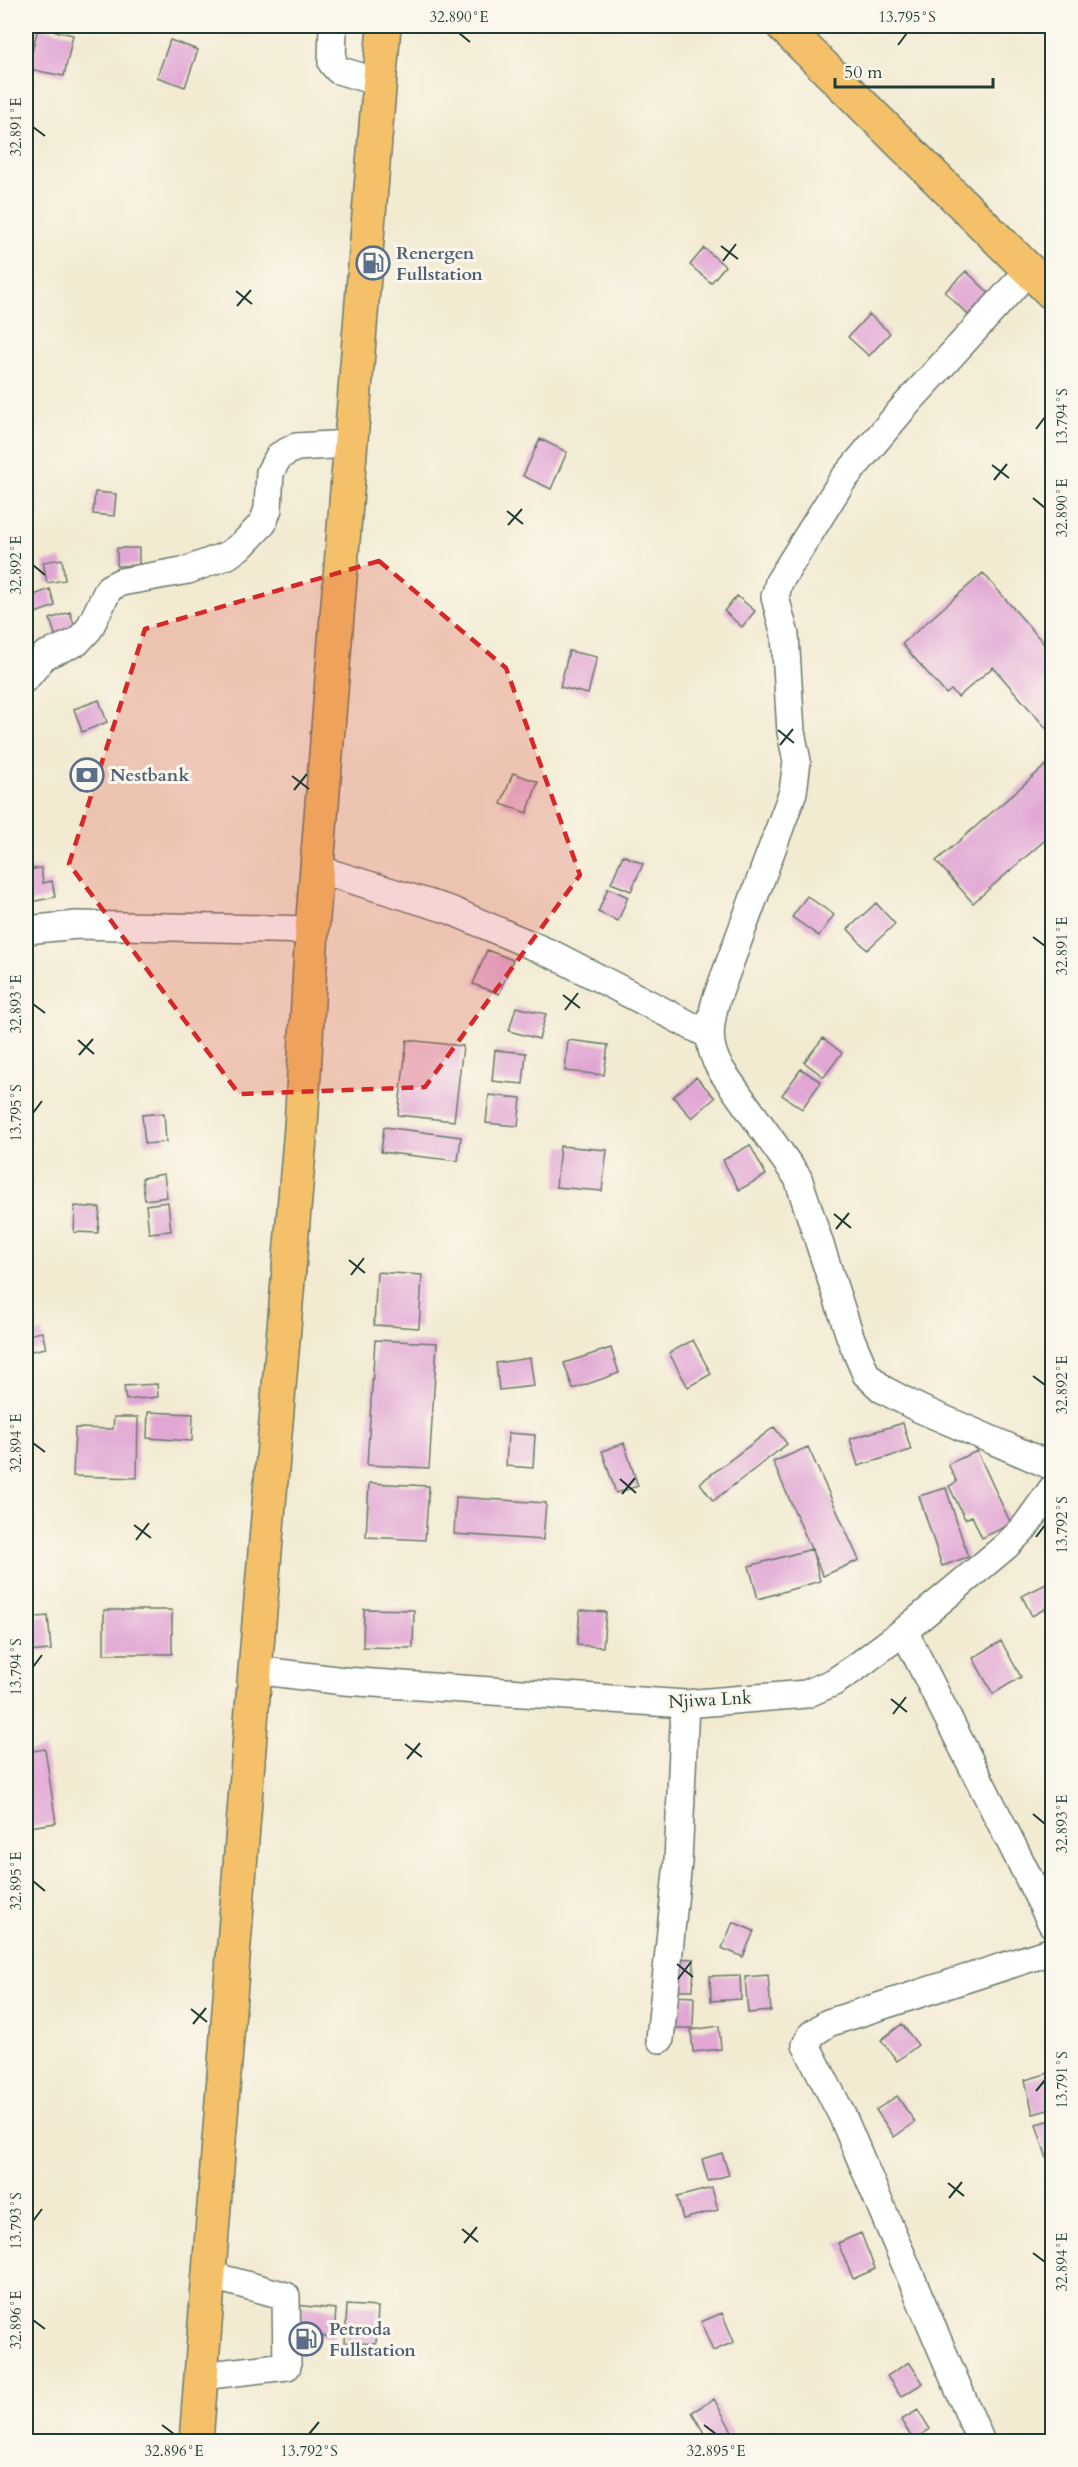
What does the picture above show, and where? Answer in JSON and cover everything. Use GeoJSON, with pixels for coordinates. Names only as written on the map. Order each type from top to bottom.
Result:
{"type":"FeatureCollection","features":[{"type":"Feature","properties":{"kind":"main road"},"geometry":{"type":"LineString","coordinates":[[196,2442],[255,1670],[301,1127],[312,930],[384,26]]}},
{"type":"Feature","properties":{"kind":"main road"},"geometry":{"type":"LineString","coordinates":[[783,26],[1053,293]]}},
{"type":"Feature","properties":{"kind":"street"},"geometry":{"type":"LineString","coordinates":[[333,26],[332,63],[338,70],[378,82]]}},
{"type":"Feature","properties":{"kind":"street"},"geometry":{"type":"LineString","coordinates":[[1029,270],[904,407],[842,481],[779,582],[775,597],[784,634],[791,732],[797,761],[793,792],[716,1000],[709,1035],[713,1057],[721,1070],[798,1178],[850,1339],[866,1374],[882,1389],[918,1408],[1053,1466]]}},
{"type":"Feature","properties":{"kind":"street"},"geometry":{"type":"LineString","coordinates":[[26,678],[45,655],[76,642],[89,629],[109,588],[121,582],[188,570],[228,555],[243,544],[262,523],[268,509],[270,472],[279,456],[296,447],[350,444]]}},
{"type":"Feature","properties":{"kind":"street"},"geometry":{"type":"LineString","coordinates":[[317,869],[450,910],[556,956],[709,1035]]}},
{"type":"Feature","properties":{"kind":"street"},"geometry":{"type":"LineString","coordinates":[[26,930],[77,926],[312,930]]}},
{"type":"Feature","properties":{"kind":"street","name":"Njiwa Lnk"},"geometry":{"type":"LineString","coordinates":[[255,1670],[344,1682],[685,1704],[806,1694],[834,1682],[904,1631],[1006,1546],[1053,1489]]}},
{"type":"Feature","properties":{"kind":"street"},"geometry":{"type":"LineString","coordinates":[[904,1631],[1053,1924]]}},
{"type":"Feature","properties":{"kind":"street"},"geometry":{"type":"LineString","coordinates":[[660,2038],[678,1862],[685,1704]]}},
{"type":"Feature","properties":{"kind":"street"},"geometry":{"type":"LineString","coordinates":[[981,2442],[842,2115],[806,2045],[812,2034],[828,2023],[1053,1951]]}},
{"type":"Feature","properties":{"kind":"street"},"geometry":{"type":"LineString","coordinates":[[201,2376],[287,2366],[286,2296],[209,2275]]}},
{"type":"Feature","properties":{"kind":"highlighted area"},"geometry":{"type":"Polygon","coordinates":[[[379,561],[506,668],[580,875],[425,1087],[239,1094],[69,864],[145,629],[379,561]]]}},
{"type":"Feature","properties":{"kind":"building"},"geometry":{"type":"Polygon","coordinates":[[[38,27],[73,35],[64,76],[28,69],[38,27]]]}},
{"type":"Feature","properties":{"kind":"building"},"geometry":{"type":"Polygon","coordinates":[[[170,40],[198,50],[185,87],[157,77],[170,40]]]}},
{"type":"Feature","properties":{"kind":"building"},"geometry":{"type":"Polygon","coordinates":[[[704,248],[725,266],[711,283],[690,265],[704,248]]]}},
{"type":"Feature","properties":{"kind":"building"},"geometry":{"type":"Polygon","coordinates":[[[966,271],[989,293],[968,315],[945,292],[966,271]]]}},
{"type":"Feature","properties":{"kind":"building"},"geometry":{"type":"Polygon","coordinates":[[[869,314],[890,333],[869,356],[848,337],[869,314]]]}},
{"type":"Feature","properties":{"kind":"building"},"geometry":{"type":"Polygon","coordinates":[[[540,439],[567,452],[551,489],[523,476],[540,439]]]}},
{"type":"Feature","properties":{"kind":"building"},"geometry":{"type":"Polygon","coordinates":[[[95,492],[116,494],[114,516],[93,514],[95,492]]]}},
{"type":"Feature","properties":{"kind":"building"},"geometry":{"type":"Polygon","coordinates":[[[117,548],[139,548],[139,565],[117,566],[117,548]]]}},
{"type":"Feature","properties":{"kind":"building"},"geometry":{"type":"Polygon","coordinates":[[[62,559],[65,580],[47,583],[43,562],[62,559]]]}},
{"type":"Feature","properties":{"kind":"building"},"geometry":{"type":"Polygon","coordinates":[[[983,573],[1052,653],[1052,735],[993,667],[958,697],[951,690],[946,694],[902,644],[983,573]]]}},
{"type":"Feature","properties":{"kind":"building"},"geometry":{"type":"Polygon","coordinates":[[[50,589],[55,606],[30,615],[26,598],[50,589]]]}},
{"type":"Feature","properties":{"kind":"building"},"geometry":{"type":"Polygon","coordinates":[[[737,596],[755,611],[742,627],[724,611],[737,596]]]}},
{"type":"Feature","properties":{"kind":"building"},"geometry":{"type":"Polygon","coordinates":[[[70,612],[77,634],[57,641],[50,619],[70,612]]]}},
{"type":"Feature","properties":{"kind":"building"},"geometry":{"type":"Polygon","coordinates":[[[569,651],[597,657],[588,694],[560,687],[569,651]]]}},
{"type":"Feature","properties":{"kind":"building"},"geometry":{"type":"Polygon","coordinates":[[[99,700],[107,722],[82,732],[74,709],[99,700]]]}},
{"type":"Feature","properties":{"kind":"building"},"geometry":{"type":"Polygon","coordinates":[[[1052,760],[1052,834],[973,903],[936,861],[1052,760]]]}},
{"type":"Feature","properties":{"kind":"building"},"geometry":{"type":"Polygon","coordinates":[[[513,773],[538,782],[527,813],[501,804],[513,773]]]}},
{"type":"Feature","properties":{"kind":"building"},"geometry":{"type":"Polygon","coordinates":[[[623,855],[643,864],[631,891],[611,883],[623,855]]]}},
{"type":"Feature","properties":{"kind":"building"},"geometry":{"type":"Polygon","coordinates":[[[41,868],[43,883],[52,881],[55,897],[26,903],[26,870],[41,868]]]}},
{"type":"Feature","properties":{"kind":"building"},"geometry":{"type":"Polygon","coordinates":[[[608,888],[628,897],[618,921],[598,912],[608,888]]]}},
{"type":"Feature","properties":{"kind":"building"},"geometry":{"type":"Polygon","coordinates":[[[807,896],[834,915],[819,936],[792,917],[807,896]]]}},
{"type":"Feature","properties":{"kind":"building"},"geometry":{"type":"Polygon","coordinates":[[[876,903],[895,924],[867,950],[848,929],[876,903]]]}},
{"type":"Feature","properties":{"kind":"building"},"geometry":{"type":"Polygon","coordinates":[[[487,950],[513,960],[499,994],[473,984],[487,950]]]}},
{"type":"Feature","properties":{"kind":"building"},"geometry":{"type":"Polygon","coordinates":[[[516,1007],[546,1014],[539,1039],[509,1031],[516,1007]]]}},
{"type":"Feature","properties":{"kind":"building"},"geometry":{"type":"Polygon","coordinates":[[[823,1038],[842,1053],[824,1077],[804,1062],[823,1038]]]}},
{"type":"Feature","properties":{"kind":"building"},"geometry":{"type":"Polygon","coordinates":[[[407,1040],[463,1046],[454,1121],[398,1115],[407,1040]]]}},
{"type":"Feature","properties":{"kind":"building"},"geometry":{"type":"Polygon","coordinates":[[[568,1040],[608,1045],[604,1075],[565,1071],[568,1040]]]}},
{"type":"Feature","properties":{"kind":"building"},"geometry":{"type":"Polygon","coordinates":[[[495,1050],[526,1053],[523,1084],[492,1081],[495,1050]]]}},
{"type":"Feature","properties":{"kind":"building"},"geometry":{"type":"Polygon","coordinates":[[[801,1069],[821,1082],[802,1109],[782,1095],[801,1069]]]}},
{"type":"Feature","properties":{"kind":"building"},"geometry":{"type":"Polygon","coordinates":[[[696,1077],[715,1098],[692,1118],[673,1097],[696,1077]]]}},
{"type":"Feature","properties":{"kind":"building"},"geometry":{"type":"Polygon","coordinates":[[[489,1095],[521,1098],[518,1126],[486,1123],[489,1095]]]}},
{"type":"Feature","properties":{"kind":"building"},"geometry":{"type":"Polygon","coordinates":[[[164,1113],[166,1142],[145,1144],[142,1115],[164,1113]]]}},
{"type":"Feature","properties":{"kind":"building"},"geometry":{"type":"Polygon","coordinates":[[[384,1127],[461,1137],[458,1161],[381,1152],[384,1127]]]}},
{"type":"Feature","properties":{"kind":"building"},"geometry":{"type":"Polygon","coordinates":[[[750,1145],[766,1175],[739,1190],[723,1160],[750,1145]]]}},
{"type":"Feature","properties":{"kind":"building"},"geometry":{"type":"Polygon","coordinates":[[[560,1146],[607,1150],[602,1191],[556,1187],[560,1146]]]}},
{"type":"Feature","properties":{"kind":"building"},"geometry":{"type":"Polygon","coordinates":[[[164,1174],[167,1197],[145,1200],[142,1178],[164,1174]]]}},
{"type":"Feature","properties":{"kind":"building"},"geometry":{"type":"Polygon","coordinates":[[[168,1202],[171,1231],[149,1233],[146,1205],[168,1202]]]}},
{"type":"Feature","properties":{"kind":"building"},"geometry":{"type":"Polygon","coordinates":[[[26,1204],[30,1217],[26,1219],[26,1204]]]}},
{"type":"Feature","properties":{"kind":"building"},"geometry":{"type":"Polygon","coordinates":[[[75,1206],[100,1208],[98,1233],[74,1232],[75,1206]]]}},
{"type":"Feature","properties":{"kind":"building"},"geometry":{"type":"Polygon","coordinates":[[[377,1272],[422,1275],[419,1328],[374,1325],[377,1272]]]}},
{"type":"Feature","properties":{"kind":"building"},"geometry":{"type":"Polygon","coordinates":[[[42,1332],[46,1348],[26,1352],[26,1335],[42,1332]]]}},
{"type":"Feature","properties":{"kind":"building"},"geometry":{"type":"Polygon","coordinates":[[[375,1340],[437,1343],[429,1468],[367,1465],[375,1340]]]}},
{"type":"Feature","properties":{"kind":"building"},"geometry":{"type":"Polygon","coordinates":[[[693,1340],[711,1374],[688,1387],[669,1353],[693,1340]]]}},
{"type":"Feature","properties":{"kind":"building"},"geometry":{"type":"Polygon","coordinates":[[[611,1348],[619,1373],[573,1389],[564,1363],[611,1348]]]}},
{"type":"Feature","properties":{"kind":"building"},"geometry":{"type":"Polygon","coordinates":[[[530,1358],[534,1386],[499,1390],[496,1363],[530,1358]]]}},
{"type":"Feature","properties":{"kind":"building"},"geometry":{"type":"Polygon","coordinates":[[[157,1384],[158,1397],[126,1400],[124,1386],[157,1384]]]}},
{"type":"Feature","properties":{"kind":"building"},"geometry":{"type":"Polygon","coordinates":[[[148,1412],[193,1414],[192,1441],[147,1438],[148,1412]]]}},
{"type":"Feature","properties":{"kind":"building"},"geometry":{"type":"Polygon","coordinates":[[[114,1417],[138,1417],[137,1478],[73,1476],[75,1428],[113,1429],[114,1417]]]}},
{"type":"Feature","properties":{"kind":"building"},"geometry":{"type":"Polygon","coordinates":[[[903,1423],[911,1450],[858,1466],[850,1439],[903,1423]]]}},
{"type":"Feature","properties":{"kind":"building"},"geometry":{"type":"Polygon","coordinates":[[[774,1427],[787,1444],[713,1501],[700,1483],[774,1427]]]}},
{"type":"Feature","properties":{"kind":"building"},"geometry":{"type":"Polygon","coordinates":[[[508,1433],[535,1435],[533,1468],[506,1466],[508,1433]]]}},
{"type":"Feature","properties":{"kind":"building"},"geometry":{"type":"Polygon","coordinates":[[[624,1443],[638,1486],[616,1493],[602,1451],[624,1443]]]}},
{"type":"Feature","properties":{"kind":"building"},"geometry":{"type":"Polygon","coordinates":[[[808,1447],[859,1560],[823,1576],[773,1462],[808,1447]]]}},
{"type":"Feature","properties":{"kind":"building"},"geometry":{"type":"Polygon","coordinates":[[[977,1451],[1011,1524],[982,1538],[972,1516],[965,1519],[949,1486],[957,1482],[948,1464],[977,1451]]]}},
{"type":"Feature","properties":{"kind":"building"},"geometry":{"type":"Polygon","coordinates":[[[369,1483],[429,1486],[425,1540],[366,1537],[369,1483]]]}},
{"type":"Feature","properties":{"kind":"building"},"geometry":{"type":"Polygon","coordinates":[[[946,1488],[968,1557],[942,1566],[919,1496],[946,1488]]]}},
{"type":"Feature","properties":{"kind":"building"},"geometry":{"type":"Polygon","coordinates":[[[456,1497],[546,1503],[543,1540],[454,1534],[456,1497]]]}},
{"type":"Feature","properties":{"kind":"building"},"geometry":{"type":"Polygon","coordinates":[[[812,1549],[820,1581],[758,1599],[749,1566],[812,1549]]]}},
{"type":"Feature","properties":{"kind":"building"},"geometry":{"type":"Polygon","coordinates":[[[1048,1583],[1052,1592],[1052,1605],[1032,1616],[1022,1596],[1048,1583]]]}},
{"type":"Feature","properties":{"kind":"building"},"geometry":{"type":"Polygon","coordinates":[[[364,1609],[414,1610],[413,1648],[363,1647],[364,1609]]]}},
{"type":"Feature","properties":{"kind":"building"},"geometry":{"type":"Polygon","coordinates":[[[104,1610],[172,1610],[172,1654],[104,1654],[104,1610]]]}},
{"type":"Feature","properties":{"kind":"building"},"geometry":{"type":"Polygon","coordinates":[[[580,1610],[606,1612],[603,1647],[577,1645],[580,1610]]]}},
{"type":"Feature","properties":{"kind":"building"},"geometry":{"type":"Polygon","coordinates":[[[48,1616],[51,1650],[26,1652],[26,1618],[48,1616]]]}},
{"type":"Feature","properties":{"kind":"building"},"geometry":{"type":"Polygon","coordinates":[[[1001,1641],[1021,1677],[993,1694],[973,1658],[1001,1641]]]}},
{"type":"Feature","properties":{"kind":"building"},"geometry":{"type":"Polygon","coordinates":[[[45,1749],[56,1823],[29,1827],[26,1806],[26,1752],[45,1749]]]}},
{"type":"Feature","properties":{"kind":"building"},"geometry":{"type":"Polygon","coordinates":[[[733,1922],[754,1931],[743,1957],[722,1948],[733,1922]]]}},
{"type":"Feature","properties":{"kind":"building"},"geometry":{"type":"Polygon","coordinates":[[[671,1958],[694,1959],[693,1990],[670,1990],[671,1958]]]}},
{"type":"Feature","properties":{"kind":"building"},"geometry":{"type":"Polygon","coordinates":[[[740,1975],[741,1999],[711,2001],[710,1976],[740,1975]]]}},
{"type":"Feature","properties":{"kind":"building"},"geometry":{"type":"Polygon","coordinates":[[[768,1975],[771,2011],[748,2013],[745,1977],[768,1975]]]}},
{"type":"Feature","properties":{"kind":"building"},"geometry":{"type":"Polygon","coordinates":[[[671,1996],[694,1997],[693,2028],[670,2028],[671,1996]]]}},
{"type":"Feature","properties":{"kind":"building"},"geometry":{"type":"Polygon","coordinates":[[[902,2024],[918,2045],[897,2061],[881,2040],[902,2024]]]}},
{"type":"Feature","properties":{"kind":"building"},"geometry":{"type":"Polygon","coordinates":[[[719,2026],[721,2049],[693,2052],[691,2030],[719,2026]]]}},
{"type":"Feature","properties":{"kind":"building"},"geometry":{"type":"Polygon","coordinates":[[[1049,2073],[1052,2109],[1033,2114],[1025,2080],[1049,2073]]]}},
{"type":"Feature","properties":{"kind":"building"},"geometry":{"type":"Polygon","coordinates":[[[897,2096],[915,2122],[894,2137],[876,2110],[897,2096]]]}},
{"type":"Feature","properties":{"kind":"building"},"geometry":{"type":"Polygon","coordinates":[[[1052,2120],[1052,2161],[1048,2162],[1036,2124],[1052,2120]]]}},
{"type":"Feature","properties":{"kind":"building"},"geometry":{"type":"Polygon","coordinates":[[[722,2153],[729,2175],[708,2181],[702,2159],[722,2153]]]}},
{"type":"Feature","properties":{"kind":"building"},"geometry":{"type":"Polygon","coordinates":[[[712,2188],[718,2210],[683,2219],[677,2197],[712,2188]]]}},
{"type":"Feature","properties":{"kind":"building"},"geometry":{"type":"Polygon","coordinates":[[[861,2233],[875,2269],[853,2279],[838,2243],[861,2233]]]}},
{"type":"Feature","properties":{"kind":"building"},"geometry":{"type":"Polygon","coordinates":[[[294,2305],[336,2309],[334,2337],[292,2334],[294,2305]]]}},
{"type":"Feature","properties":{"kind":"building"},"geometry":{"type":"Polygon","coordinates":[[[347,2305],[378,2307],[376,2344],[345,2342],[347,2305]]]}},
{"type":"Feature","properties":{"kind":"building"},"geometry":{"type":"Polygon","coordinates":[[[722,2313],[734,2342],[713,2351],[701,2322],[722,2313]]]}},
{"type":"Feature","properties":{"kind":"building"},"geometry":{"type":"Polygon","coordinates":[[[909,2362],[923,2383],[901,2397],[887,2376],[909,2362]]]}},
{"type":"Feature","properties":{"kind":"building"},"geometry":{"type":"Polygon","coordinates":[[[714,2399],[733,2433],[718,2442],[709,2442],[692,2412],[714,2399]]]}},
{"type":"Feature","properties":{"kind":"building"},"geometry":{"type":"Polygon","coordinates":[[[918,2410],[930,2429],[913,2440],[901,2420],[918,2410]]]}},
{"type":"Feature","properties":{"kind":"place","name":"Renergen Fullstation"},"geometry":{"type":"Point","coordinates":[373,263]}},
{"type":"Feature","properties":{"kind":"place","name":"Nestbank"},"geometry":{"type":"Point","coordinates":[87,775]}},
{"type":"Feature","properties":{"kind":"place","name":"Petroda Fullstation"},"geometry":{"type":"Point","coordinates":[306,2339]}}]}
